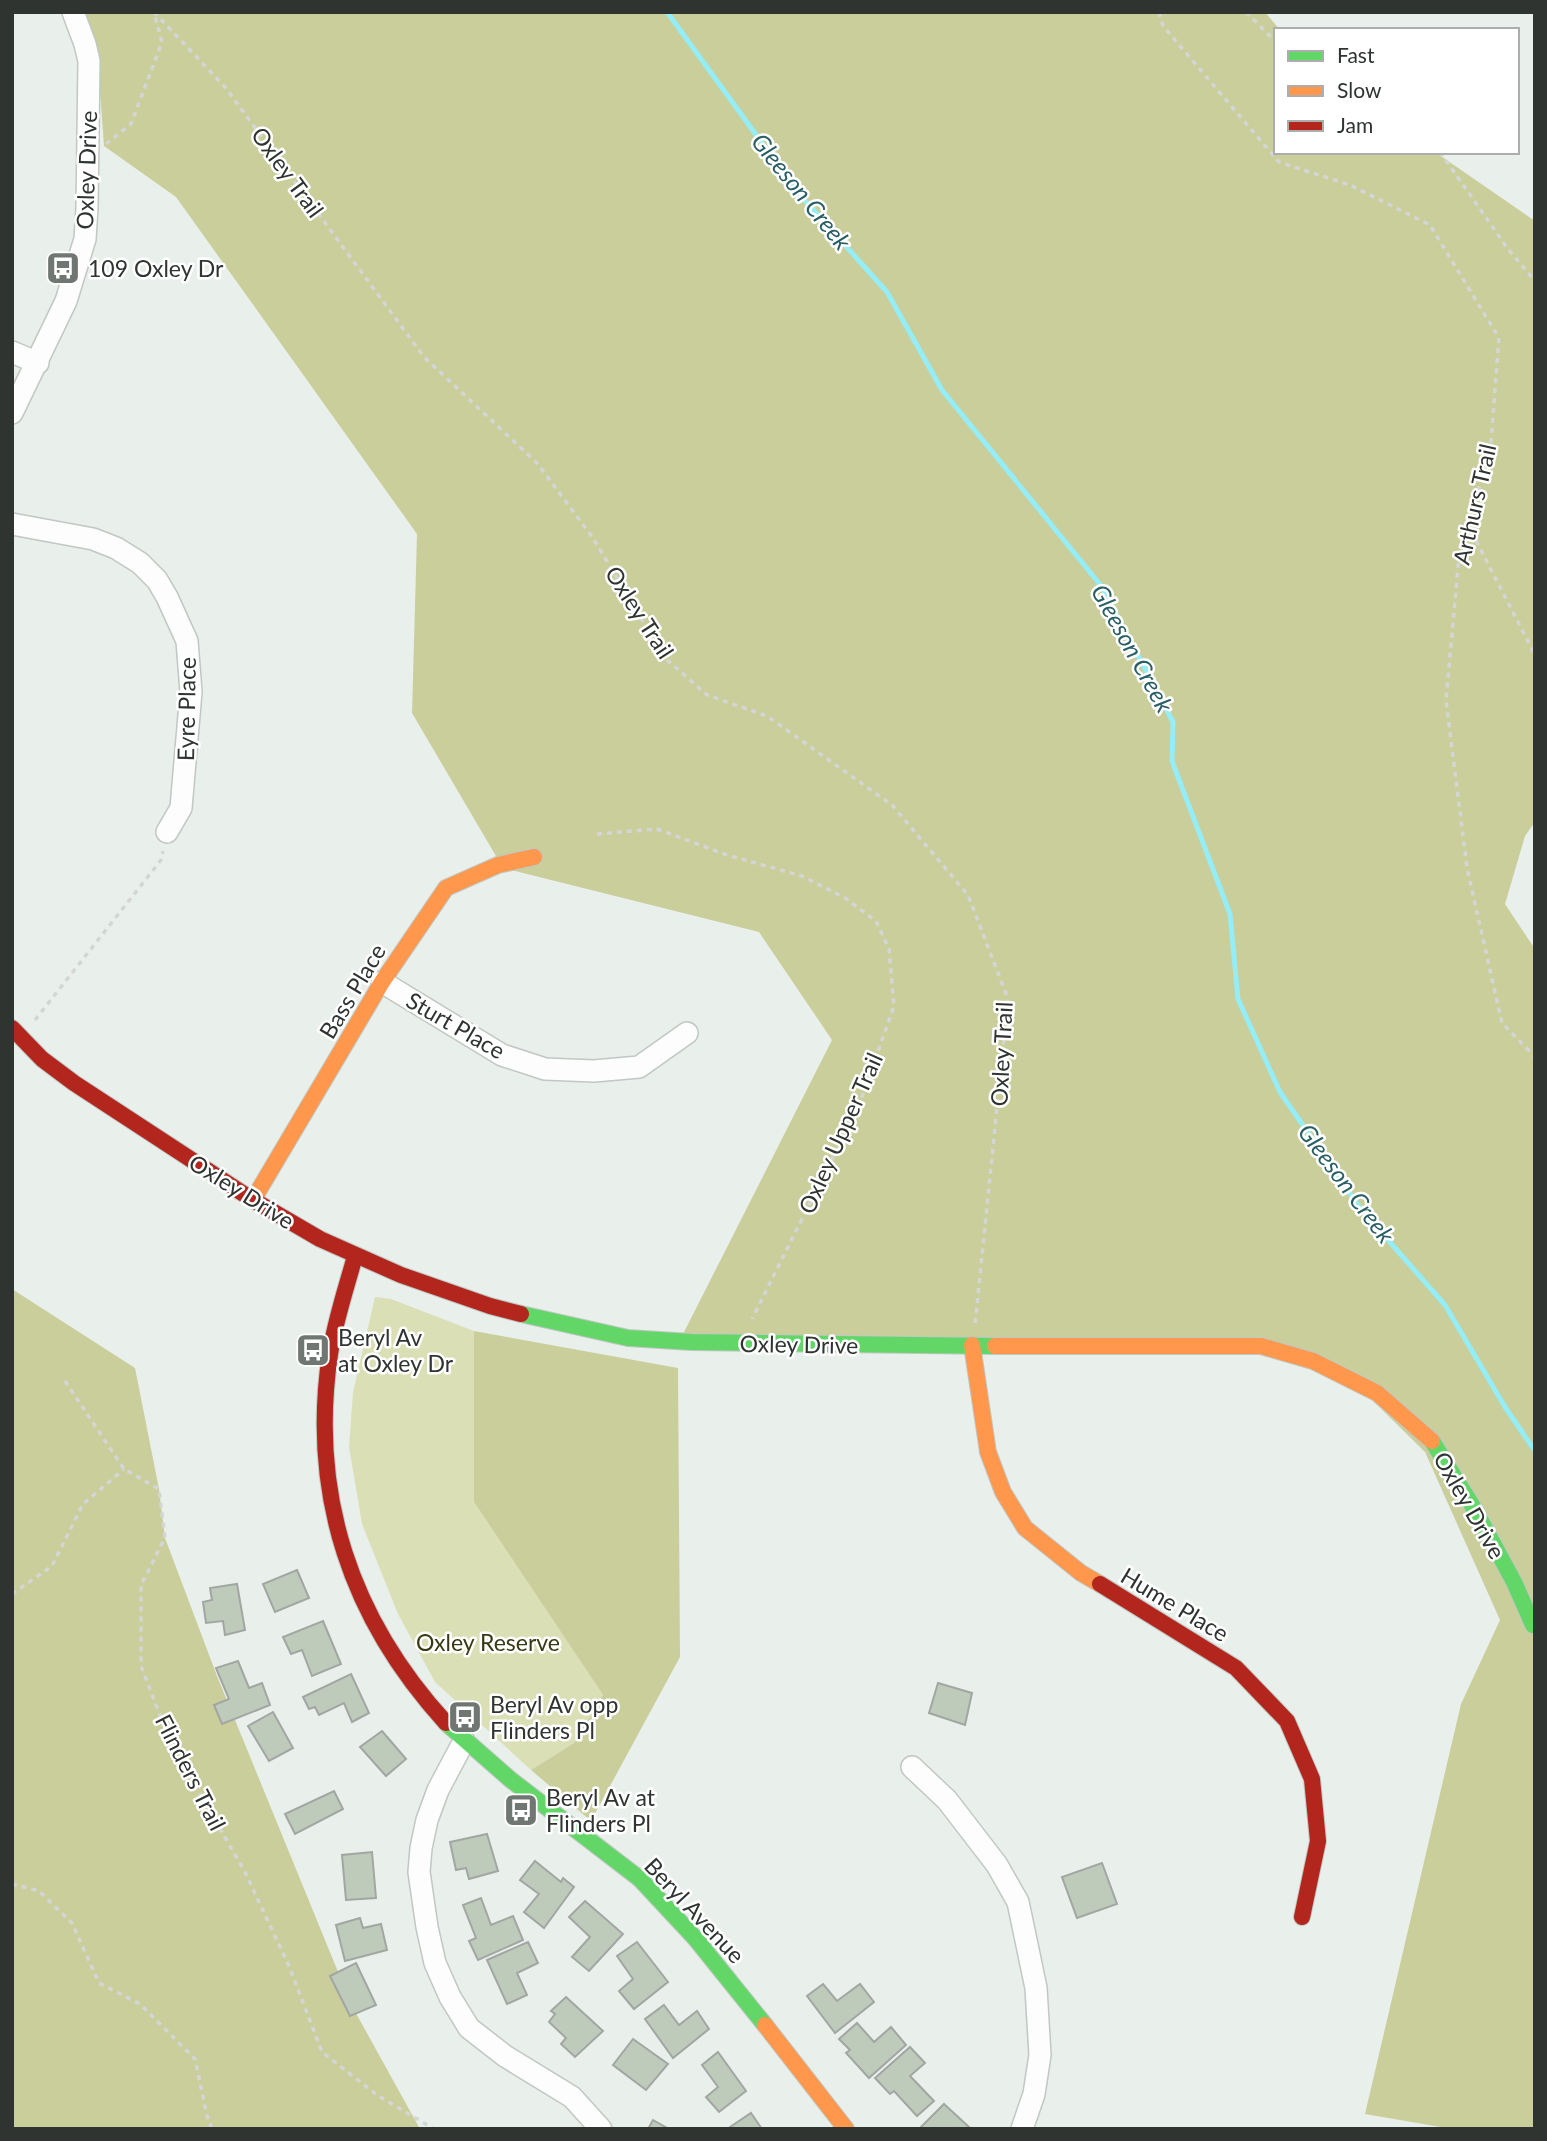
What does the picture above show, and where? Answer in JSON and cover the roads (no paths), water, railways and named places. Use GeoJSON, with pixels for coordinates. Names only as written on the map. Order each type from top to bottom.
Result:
{"type":"FeatureCollection","features":[{"type":"Feature","properties":{"kind":"street","name":"Oxley Drive"},"geometry":{"type":"LineString","coordinates":[[12,413],[66,301],[85,239],[89,61],[73,12]]}},
{"type":"Feature","properties":{"kind":"street"},"geometry":{"type":"LineString","coordinates":[[12,352],[37,363]]}},
{"type":"Feature","properties":{"kind":"street","name":"Eyre Place"},"geometry":{"type":"LineString","coordinates":[[12,524],[93,539],[116,548],[140,564],[157,580],[167,597],[187,641],[191,692],[181,808],[167,832]]}},
{"type":"Feature","properties":{"kind":"street","name":"Bass Place"},"geometry":{"type":"LineString","coordinates":[[253,1200],[382,982],[446,888],[498,865],[534,857]]}},
{"type":"Feature","properties":{"kind":"street","name":"Sturt Place"},"geometry":{"type":"LineString","coordinates":[[382,982],[502,1055],[545,1069],[594,1071],[639,1067],[687,1033]]}},
{"type":"Feature","properties":{"kind":"street","name":"Oxley Drive"},"geometry":{"type":"LineString","coordinates":[[17,1033],[42,1059],[74,1083],[253,1200],[355,1256],[490,1306],[567,1326],[628,1338],[740,1343],[1261,1346],[1313,1361],[1377,1393],[1436,1445],[1514,1582],[1533,1625]]}},
{"type":"Feature","properties":{"kind":"street","name":"Beryl Avenue"},"geometry":{"type":"LineString","coordinates":[[355,1256],[330,1356],[326,1418],[332,1494],[346,1559],[373,1622],[402,1669],[464,1741],[505,1776],[637,1877],[675,1914],[846,2129]]}},
{"type":"Feature","properties":{"kind":"street","name":"Hume Place"},"geometry":{"type":"LineString","coordinates":[[972,1345],[989,1452],[1003,1492],[1025,1528],[1081,1573],[1236,1668],[1287,1721],[1312,1779],[1318,1841],[1302,1917]]}},
{"type":"Feature","properties":{"kind":"street"},"geometry":{"type":"LineString","coordinates":[[464,1741],[438,1790],[427,1819],[421,1848],[419,1872],[435,1963],[450,1997],[470,2028],[505,2056],[572,2097],[601,2129]]}},
{"type":"Feature","properties":{"kind":"street"},"geometry":{"type":"LineString","coordinates":[[912,1767],[947,1800],[997,1865],[1017,1902],[1036,1989],[1040,2055],[1034,2094],[1022,2129]]}},
{"type":"Feature","properties":{"kind":"waterway","name":"Gleeson Creek"},"geometry":{"type":"LineString","coordinates":[[667,12],[799,194],[887,292],[942,390],[1102,587],[1173,722],[1172,761],[1230,914],[1238,999],[1280,1092],[1360,1208],[1445,1305],[1505,1407],[1535,1451]]}},
{"type":"Feature","properties":{"kind":"place","name":"109 Oxley Dr"},"geometry":{"type":"Point","coordinates":[63,268]}},
{"type":"Feature","properties":{"kind":"place","name":"Beryl Av at Oxley Dr"},"geometry":{"type":"Point","coordinates":[313,1350]}},
{"type":"Feature","properties":{"kind":"place","name":"Beryl Av opp Flinders Pl"},"geometry":{"type":"Point","coordinates":[465,1717]}},
{"type":"Feature","properties":{"kind":"place","name":"Beryl Av at Flinders Pl"},"geometry":{"type":"Point","coordinates":[521,1810]}},
{"type":"Feature","properties":{"kind":"park label","name":"Oxley Reserve"},"geometry":{"type":"Point","coordinates":[488,1642]}}]}
